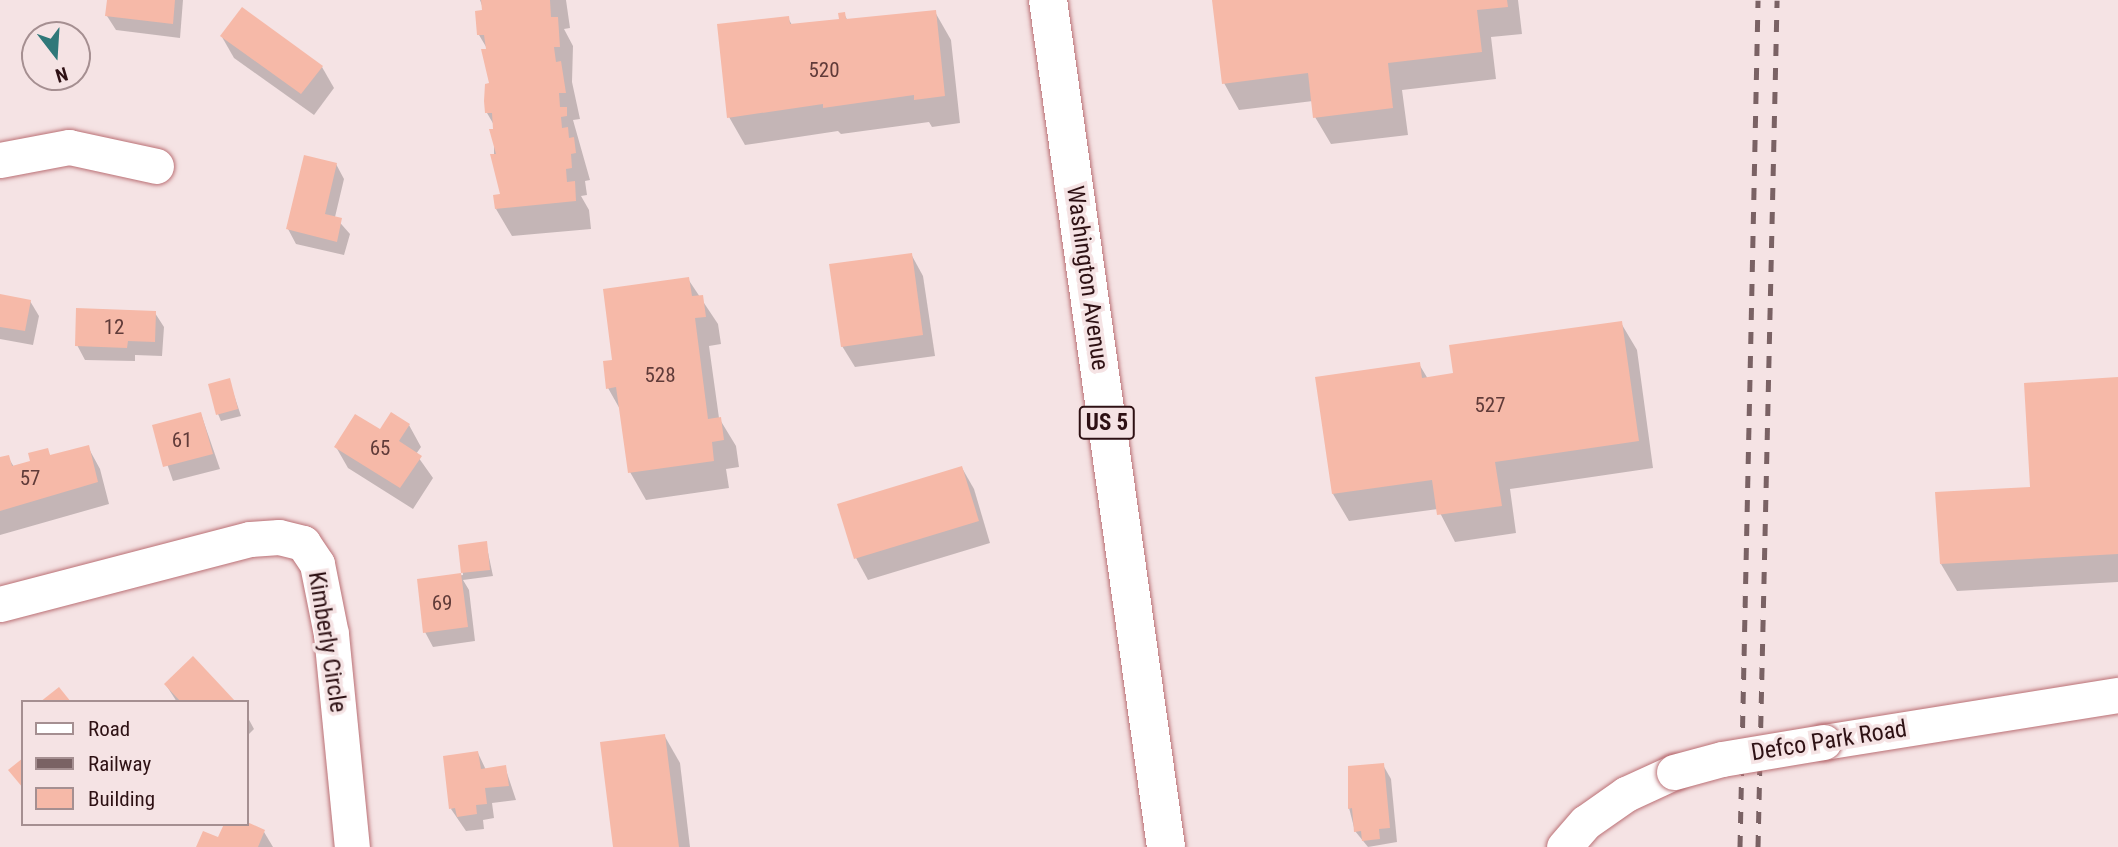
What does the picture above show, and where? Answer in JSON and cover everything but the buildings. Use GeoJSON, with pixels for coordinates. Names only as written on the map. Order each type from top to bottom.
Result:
{"type":"FeatureCollection","features":[{"type":"Feature","properties":{"kind":"main road","name":"Washington Avenue"},"geometry":{"type":"LineString","coordinates":[[1048,0],[1166,847]]}},
{"type":"Feature","properties":{"kind":"street"},"geometry":{"type":"LineString","coordinates":[[0,160],[69,147],[156,166]]}},
{"type":"Feature","properties":{"kind":"street","name":"Kimberly Circle"},"geometry":{"type":"LineString","coordinates":[[0,604],[250,539],[303,543],[317,564],[331,634],[352,847]]}},
{"type":"Feature","properties":{"kind":"street","name":"Defco Park Road"},"geometry":{"type":"LineString","coordinates":[[1564,847],[1586,822],[1626,794],[1674,772],[1722,759],[1824,741],[2118,695]]}},
{"type":"Feature","properties":{"kind":"railway"},"geometry":{"type":"LineString","coordinates":[[1740,847],[1758,0]]}},
{"type":"Feature","properties":{"kind":"railway"},"geometry":{"type":"LineString","coordinates":[[1758,847],[1777,0]]}}]}
